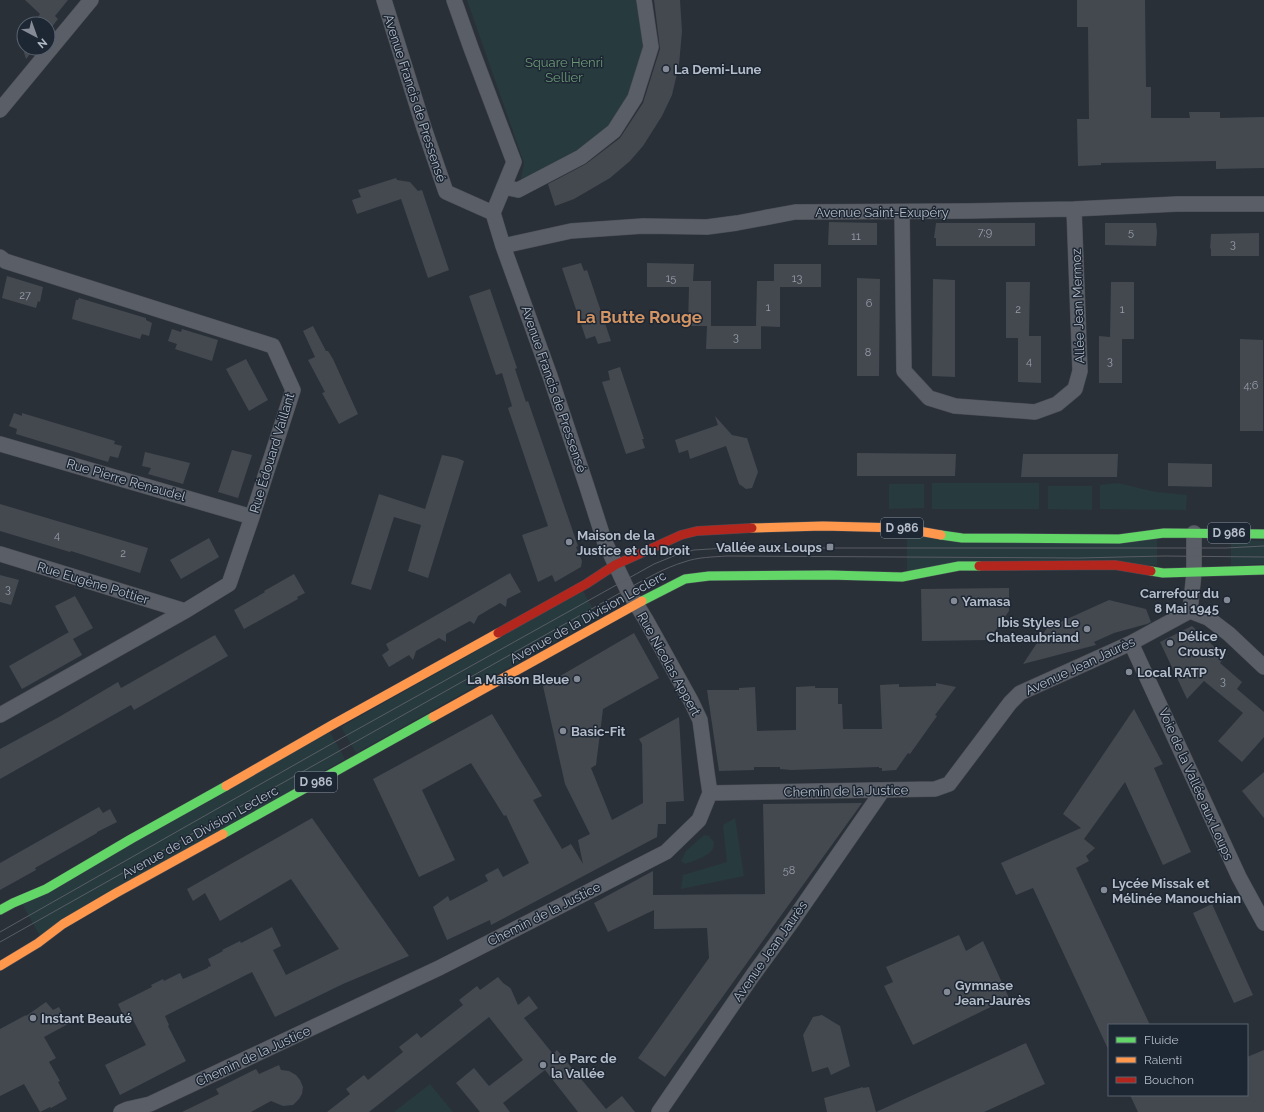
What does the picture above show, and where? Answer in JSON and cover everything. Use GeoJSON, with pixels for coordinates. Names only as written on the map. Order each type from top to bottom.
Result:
{"type":"FeatureCollection","features":[{"type":"Feature","properties":{"kind":"main road","name":"Avenue de la Division Leclerc"},"geometry":{"type":"LineString","coordinates":[[0,910],[46,889],[332,725],[452,660],[586,584],[615,565],[681,535],[697,531],[724,529],[823,526],[902,528],[962,538],[1119,539],[1164,534],[1264,534]]}},
{"type":"Feature","properties":{"kind":"main road","name":"Avenue de la Division Leclerc"},"geometry":{"type":"LineString","coordinates":[[0,966],[38,943],[63,924],[116,892],[636,604],[685,580],[709,576],[829,575],[902,577],[959,566],[1115,565],[1164,573],[1264,570]]}},
{"type":"Feature","properties":{"kind":"street"},"geometry":{"type":"LineString","coordinates":[[0,110],[91,0]]}},
{"type":"Feature","properties":{"kind":"street","name":"Avenue Francis de Pressensé"},"geometry":{"type":"LineString","coordinates":[[384,0],[424,128],[446,192],[493,213],[503,246],[588,487],[604,540],[615,565]]}},
{"type":"Feature","properties":{"kind":"street"},"geometry":{"type":"LineString","coordinates":[[454,0],[514,162],[493,213]]}},
{"type":"Feature","properties":{"kind":"street"},"geometry":{"type":"LineString","coordinates":[[504,187],[518,190],[536,181],[581,157],[614,131],[635,98],[651,47],[644,0]]}},
{"type":"Feature","properties":{"kind":"street","name":"Avenue Saint-Exupéry"},"geometry":{"type":"LineString","coordinates":[[503,246],[571,231],[643,226],[707,226],[737,223],[795,212],[902,212],[1074,209],[1178,204],[1264,204]]}},
{"type":"Feature","properties":{"kind":"street","name":"Allée Jean Mermoz"},"geometry":{"type":"LineString","coordinates":[[902,212],[904,372],[929,398],[955,406],[1034,412],[1057,404],[1075,389],[1080,371],[1074,209]]}},
{"type":"Feature","properties":{"kind":"street","name":"Rue Édouard Vaillant"},"geometry":{"type":"LineString","coordinates":[[0,257],[5,261],[273,346],[293,390],[229,584],[185,611],[0,715]]}},
{"type":"Feature","properties":{"kind":"street","name":"Rue Pierre Renaudel"},"geometry":{"type":"LineString","coordinates":[[0,444],[252,517]]}},
{"type":"Feature","properties":{"kind":"street"},"geometry":{"type":"LineString","coordinates":[[1194,533],[1194,573],[1190,611],[1208,618],[1264,667]]}},
{"type":"Feature","properties":{"kind":"street","name":"Rue Eugène Pottier"},"geometry":{"type":"LineString","coordinates":[[0,554],[185,611]]}},
{"type":"Feature","properties":{"kind":"street","name":"Rue Nicolas Appert"},"geometry":{"type":"LineString","coordinates":[[615,565],[691,701],[700,720],[706,773],[710,793]]}},
{"type":"Feature","properties":{"kind":"street","name":"Avenue Jean Jaurès"},"geometry":{"type":"LineString","coordinates":[[935,790],[949,784],[1010,703],[1020,693],[1131,643],[1190,611]]}},
{"type":"Feature","properties":{"kind":"street","name":"Voie de la Vallée aux Loups"},"geometry":{"type":"LineString","coordinates":[[1131,643],[1239,877],[1264,923]]}},
{"type":"Feature","properties":{"kind":"street","name":"Avenue Jean Jaurès"},"geometry":{"type":"LineString","coordinates":[[659,1112],[883,790]]}},
{"type":"Feature","properties":{"kind":"street","name":"Chemin de la Justice"},"geometry":{"type":"LineString","coordinates":[[121,1112],[128,1109],[147,1108],[439,968],[666,852],[699,820],[710,793],[935,790]]}},
{"type":"Feature","properties":{"kind":"green space","name":"Square Henri Sellier"},"geometry":{"type":"Polygon","coordinates":[[[467,0],[639,0],[644,45],[630,98],[602,134],[575,154],[520,184],[524,163],[467,0]]]}},
{"type":"Feature","properties":{"kind":"green space"},"geometry":{"type":"Polygon","coordinates":[[[932,483],[1039,483],[1039,509],[932,509],[932,483]]]}},
{"type":"Feature","properties":{"kind":"green space"},"geometry":{"type":"Polygon","coordinates":[[[1118,483],[1156,492],[1187,495],[1186,510],[1100,509],[1100,485],[1118,483]]]}},
{"type":"Feature","properties":{"kind":"green space"},"geometry":{"type":"Polygon","coordinates":[[[889,484],[924,484],[924,508],[889,509],[889,484]]]}},
{"type":"Feature","properties":{"kind":"green space"},"geometry":{"type":"Polygon","coordinates":[[[1048,486],[1092,486],[1092,510],[1048,509],[1048,486]]]}},
{"type":"Feature","properties":{"kind":"green space"},"geometry":{"type":"Polygon","coordinates":[[[907,533],[1157,538],[1157,565],[907,571],[907,533]]]}},
{"type":"Feature","properties":{"kind":"green space"},"geometry":{"type":"Polygon","coordinates":[[[1231,539],[1264,541],[1264,564],[1231,566],[1231,539]]]}},
{"type":"Feature","properties":{"kind":"green space"},"geometry":{"type":"Polygon","coordinates":[[[583,591],[598,618],[356,753],[341,727],[583,591]]]}},
{"type":"Feature","properties":{"kind":"green space"},"geometry":{"type":"Polygon","coordinates":[[[330,732],[345,759],[40,936],[22,904],[330,732]]]}},
{"type":"Feature","properties":{"kind":"green space"},"geometry":{"type":"Polygon","coordinates":[[[735,818],[744,876],[681,889],[683,875],[727,862],[723,825],[735,818]]]}},
{"type":"Feature","properties":{"kind":"green space"},"geometry":{"type":"Polygon","coordinates":[[[704,835],[709,836],[714,842],[711,851],[700,858],[685,864],[681,861],[686,851],[704,835]]]}},
{"type":"Feature","properties":{"kind":"green space"},"geometry":{"type":"Polygon","coordinates":[[[430,1084],[453,1112],[394,1112],[430,1084]]]}},
{"type":"Feature","properties":{"kind":"building"},"geometry":{"type":"Polygon","coordinates":[[[25,0],[68,0],[55,16],[39,16],[40,14],[25,0]]]}},
{"type":"Feature","properties":{"kind":"building"},"geometry":{"type":"Polygon","coordinates":[[[654,0],[680,0],[682,31],[679,65],[672,95],[662,116],[643,146],[630,161],[610,178],[574,199],[555,206],[548,184],[586,164],[620,138],[643,103],[660,49],[654,0]]]}},
{"type":"Feature","properties":{"kind":"building"},"geometry":{"type":"Polygon","coordinates":[[[1077,0],[1145,0],[1146,87],[1151,87],[1151,118],[1190,118],[1189,112],[1220,112],[1220,118],[1264,117],[1264,168],[1216,169],[1216,161],[1101,163],[1101,165],[1078,166],[1077,119],[1089,119],[1088,27],[1077,27],[1077,0]]]}},
{"type":"Feature","properties":{"kind":"building"},"geometry":{"type":"Polygon","coordinates":[[[396,178],[397,180],[410,182],[418,191],[422,190],[449,270],[428,278],[401,199],[357,214],[352,200],[361,197],[358,190],[396,178]]]}},
{"type":"Feature","properties":{"kind":"building"},"geometry":{"type":"Polygon","coordinates":[[[829,222],[877,223],[877,245],[828,245],[829,222]]]}},
{"type":"Feature","properties":{"kind":"building"},"geometry":{"type":"Polygon","coordinates":[[[936,223],[1035,223],[1035,246],[936,246],[936,238],[934,238],[936,223]]]}},
{"type":"Feature","properties":{"kind":"building"},"geometry":{"type":"Polygon","coordinates":[[[1105,223],[1156,223],[1156,246],[1105,245],[1105,223]]]}},
{"type":"Feature","properties":{"kind":"building"},"geometry":{"type":"Polygon","coordinates":[[[1259,233],[1259,256],[1211,256],[1211,234],[1259,233]]]}},
{"type":"Feature","properties":{"kind":"building"},"geometry":{"type":"Polygon","coordinates":[[[581,263],[584,271],[587,270],[611,341],[598,344],[595,336],[586,339],[562,268],[581,263]]]}},
{"type":"Feature","properties":{"kind":"building"},"geometry":{"type":"Polygon","coordinates":[[[647,263],[694,264],[693,281],[711,281],[711,326],[761,326],[761,349],[706,349],[707,326],[688,326],[689,287],[647,287],[647,263]]]}},
{"type":"Feature","properties":{"kind":"building"},"geometry":{"type":"Polygon","coordinates":[[[774,264],[821,264],[821,287],[780,287],[780,327],[756,326],[757,281],[774,281],[774,264]]]}},
{"type":"Feature","properties":{"kind":"building"},"geometry":{"type":"Polygon","coordinates":[[[7,276],[43,287],[40,302],[38,301],[36,308],[2,298],[7,276]]]}},
{"type":"Feature","properties":{"kind":"building"},"geometry":{"type":"Polygon","coordinates":[[[857,278],[880,279],[879,376],[857,376],[857,278]]]}},
{"type":"Feature","properties":{"kind":"building"},"geometry":{"type":"Polygon","coordinates":[[[933,279],[955,280],[955,377],[932,376],[933,279]]]}},
{"type":"Feature","properties":{"kind":"building"},"geometry":{"type":"Polygon","coordinates":[[[1006,282],[1030,282],[1029,336],[1041,336],[1041,383],[1018,382],[1018,338],[1006,338],[1006,282]]]}},
{"type":"Feature","properties":{"kind":"building"},"geometry":{"type":"Polygon","coordinates":[[[1111,282],[1134,282],[1134,339],[1122,339],[1122,383],[1099,383],[1099,336],[1110,337],[1111,282]]]}},
{"type":"Feature","properties":{"kind":"building"},"geometry":{"type":"Polygon","coordinates":[[[490,289],[517,368],[515,369],[526,402],[528,401],[578,546],[576,547],[582,561],[581,567],[555,582],[552,575],[538,582],[522,535],[548,526],[508,408],[512,406],[502,373],[496,375],[469,296],[490,289]]]}},
{"type":"Feature","properties":{"kind":"building"},"geometry":{"type":"Polygon","coordinates":[[[79,298],[146,318],[146,320],[152,323],[149,336],[142,334],[140,339],[72,319],[76,300],[79,298]]]}},
{"type":"Feature","properties":{"kind":"building"},"geometry":{"type":"Polygon","coordinates":[[[313,326],[326,351],[328,351],[333,359],[358,414],[339,424],[322,393],[325,392],[308,360],[315,357],[303,331],[313,326]]]}},
{"type":"Feature","properties":{"kind":"building"},"geometry":{"type":"Polygon","coordinates":[[[172,329],[181,332],[182,329],[218,340],[212,361],[175,349],[177,344],[168,341],[172,329]]]}},
{"type":"Feature","properties":{"kind":"building"},"geometry":{"type":"Polygon","coordinates":[[[1240,339],[1263,340],[1263,431],[1240,431],[1240,339]]]}},
{"type":"Feature","properties":{"kind":"building"},"geometry":{"type":"Polygon","coordinates":[[[246,359],[268,400],[249,411],[226,369],[246,359]]]}},
{"type":"Feature","properties":{"kind":"building"},"geometry":{"type":"Polygon","coordinates":[[[620,367],[644,439],[642,439],[645,448],[626,454],[602,382],[610,380],[608,371],[620,367]]]}},
{"type":"Feature","properties":{"kind":"building"},"geometry":{"type":"Polygon","coordinates":[[[14,413],[22,416],[22,413],[115,441],[114,444],[122,446],[118,458],[110,456],[108,462],[16,434],[17,429],[9,426],[14,413]]]}},
{"type":"Feature","properties":{"kind":"building"},"geometry":{"type":"Polygon","coordinates":[[[715,416],[732,435],[747,438],[758,472],[752,488],[746,489],[739,484],[726,446],[690,459],[688,450],[679,453],[675,440],[718,425],[715,416]]]}},
{"type":"Feature","properties":{"kind":"building"},"geometry":{"type":"Polygon","coordinates":[[[232,450],[252,455],[238,498],[218,492],[232,450]]]}},
{"type":"Feature","properties":{"kind":"building"},"geometry":{"type":"Polygon","coordinates":[[[145,452],[190,463],[183,484],[148,474],[151,468],[142,466],[145,452]]]}},
{"type":"Feature","properties":{"kind":"building"},"geometry":{"type":"Polygon","coordinates":[[[857,453],[956,454],[955,476],[857,476],[857,453]]]}},
{"type":"Feature","properties":{"kind":"building"},"geometry":{"type":"Polygon","coordinates":[[[1023,454],[1118,454],[1117,477],[1021,477],[1023,454]]]}},
{"type":"Feature","properties":{"kind":"building"},"geometry":{"type":"Polygon","coordinates":[[[442,455],[464,461],[428,578],[408,571],[421,525],[394,517],[371,590],[351,584],[379,494],[425,509],[442,455]]]}},
{"type":"Feature","properties":{"kind":"building"},"geometry":{"type":"Polygon","coordinates":[[[1168,463],[1212,464],[1212,487],[1168,486],[1168,463]]]}},
{"type":"Feature","properties":{"kind":"building"},"geometry":{"type":"Polygon","coordinates":[[[0,504],[148,548],[140,573],[71,551],[70,552],[0,531],[0,504]]]}},
{"type":"Feature","properties":{"kind":"building"},"geometry":{"type":"Polygon","coordinates":[[[209,538],[219,557],[181,579],[170,560],[209,538]]]}},
{"type":"Feature","properties":{"kind":"building"},"geometry":{"type":"Polygon","coordinates":[[[510,573],[521,592],[507,599],[506,607],[500,603],[478,616],[474,624],[470,621],[446,634],[446,642],[439,638],[416,651],[413,660],[409,655],[389,667],[382,655],[389,650],[386,644],[510,573]]]}},
{"type":"Feature","properties":{"kind":"building"},"geometry":{"type":"Polygon","coordinates":[[[294,574],[305,593],[297,597],[298,599],[244,629],[234,610],[294,574]]]}},
{"type":"Feature","properties":{"kind":"building"},"geometry":{"type":"Polygon","coordinates":[[[0,575],[19,580],[11,605],[0,602],[0,575]]]}},
{"type":"Feature","properties":{"kind":"building"},"geometry":{"type":"Polygon","coordinates":[[[1009,588],[1009,611],[989,640],[922,641],[921,589],[1009,588]]]}},
{"type":"Feature","properties":{"kind":"building"},"geometry":{"type":"Polygon","coordinates":[[[75,596],[93,628],[73,639],[82,655],[22,689],[9,666],[69,632],[55,606],[75,596]]]}},
{"type":"Feature","properties":{"kind":"building","name":"Ibis Styles Le Chateaubriand"},"geometry":{"type":"Polygon","coordinates":[[[1109,600],[1146,609],[1151,622],[1114,633],[1094,642],[1096,645],[1023,664],[1047,628],[1109,600]]]}},
{"type":"Feature","properties":{"kind":"building"},"geometry":{"type":"Polygon","coordinates":[[[1192,626],[1225,657],[1220,663],[1242,682],[1237,689],[1264,712],[1264,737],[1242,762],[1218,741],[1243,713],[1204,681],[1187,699],[1160,642],[1192,626]]]}},
{"type":"Feature","properties":{"kind":"building"},"geometry":{"type":"Polygon","coordinates":[[[634,633],[659,678],[603,709],[596,765],[591,768],[612,820],[643,803],[642,744],[639,739],[679,717],[684,801],[666,802],[666,824],[658,824],[657,837],[491,925],[490,920],[447,940],[433,907],[448,896],[450,901],[488,881],[485,875],[498,868],[503,877],[529,863],[506,815],[504,816],[471,763],[422,790],[455,860],[419,877],[373,779],[492,714],[542,796],[533,800],[562,849],[571,844],[583,864],[578,840],[590,834],[565,784],[543,686],[634,633]]]}},
{"type":"Feature","properties":{"kind":"building"},"geometry":{"type":"Polygon","coordinates":[[[215,635],[228,656],[134,710],[131,705],[0,779],[0,749],[59,717],[118,682],[121,688],[215,635]]]}},
{"type":"Feature","properties":{"kind":"building"},"geometry":{"type":"Polygon","coordinates":[[[936,683],[956,687],[935,715],[937,716],[910,754],[908,753],[896,770],[882,771],[882,768],[879,767],[792,770],[780,769],[780,767],[754,767],[754,770],[719,771],[707,690],[739,690],[739,688],[755,687],[757,731],[796,730],[796,687],[815,686],[815,688],[838,688],[838,704],[842,704],[843,729],[882,729],[880,685],[899,684],[899,687],[936,686],[936,683]]]}},
{"type":"Feature","properties":{"kind":"building"},"geometry":{"type":"Polygon","coordinates":[[[1134,709],[1163,764],[1154,768],[1191,852],[1163,865],[1125,782],[1084,839],[1095,848],[1086,856],[1089,861],[1076,868],[1150,1024],[1108,1024],[1108,1049],[1033,888],[1016,895],[1001,863],[1081,828],[1063,814],[1134,709]]]}},
{"type":"Feature","properties":{"kind":"building"},"geometry":{"type":"Polygon","coordinates":[[[1264,772],[1264,818],[1242,791],[1264,772]]]}},
{"type":"Feature","properties":{"kind":"building"},"geometry":{"type":"Polygon","coordinates":[[[862,803],[665,1077],[638,1058],[709,958],[707,928],[654,929],[654,910],[608,932],[594,903],[653,871],[653,895],[765,894],[763,804],[862,803]]]}},
{"type":"Feature","properties":{"kind":"building"},"geometry":{"type":"Polygon","coordinates":[[[99,807],[103,813],[110,809],[117,822],[35,868],[36,870],[0,890],[0,863],[99,807]]]}},
{"type":"Feature","properties":{"kind":"building"},"geometry":{"type":"Polygon","coordinates":[[[312,818],[409,956],[343,984],[275,1017],[252,972],[165,1016],[169,1025],[168,1026],[186,1061],[120,1095],[105,1065],[146,1045],[133,1020],[127,1023],[118,1004],[152,987],[151,985],[163,979],[164,981],[180,973],[183,979],[208,968],[211,966],[208,959],[223,951],[222,950],[240,941],[241,943],[272,927],[281,946],[273,950],[286,975],[339,949],[291,879],[220,921],[205,893],[193,901],[187,889],[312,818]]]}},
{"type":"Feature","properties":{"kind":"building"},"geometry":{"type":"Polygon","coordinates":[[[1212,904],[1253,995],[1234,1003],[1193,913],[1212,904]]]}},
{"type":"Feature","properties":{"kind":"building","name":"Gymnase Jean-Jaurès"},"geometry":{"type":"Polygon","coordinates":[[[959,935],[966,951],[983,941],[1009,998],[913,1045],[884,986],[893,982],[886,967],[959,935]]]}},
{"type":"Feature","properties":{"kind":"building"},"geometry":{"type":"Polygon","coordinates":[[[498,977],[511,989],[518,1005],[529,996],[538,1008],[524,1018],[553,1054],[557,1050],[606,1109],[622,1096],[635,1112],[578,1112],[545,1070],[503,1103],[510,1112],[480,1112],[456,1083],[474,1068],[489,1086],[523,1060],[489,1017],[369,1112],[327,1112],[350,1094],[346,1089],[364,1075],[368,1080],[403,1052],[399,1047],[417,1033],[421,1038],[463,1005],[459,1000],[477,986],[480,990],[498,977]]]}},
{"type":"Feature","properties":{"kind":"building"},"geometry":{"type":"Polygon","coordinates":[[[46,1002],[53,1010],[59,1007],[68,1024],[44,1037],[56,1058],[49,1062],[60,1081],[58,1082],[67,1099],[40,1112],[24,1084],[0,1096],[0,1029],[26,1016],[46,1002]]]}},
{"type":"Feature","properties":{"kind":"building"},"geometry":{"type":"Polygon","coordinates":[[[822,1015],[840,1026],[850,1066],[831,1075],[828,1067],[812,1072],[803,1035],[813,1017],[822,1015]]]}},
{"type":"Feature","properties":{"kind":"building"},"geometry":{"type":"Polygon","coordinates":[[[1026,1043],[1045,1084],[984,1112],[876,1112],[1026,1043]]]}},
{"type":"Feature","properties":{"kind":"building"},"geometry":{"type":"Polygon","coordinates":[[[1264,1050],[1264,1112],[1138,1112],[1130,1096],[1248,1096],[1248,1057],[1264,1050]]]}},
{"type":"Feature","properties":{"kind":"building"},"geometry":{"type":"Polygon","coordinates":[[[279,1065],[281,1070],[289,1071],[296,1075],[303,1087],[302,1094],[293,1105],[283,1106],[271,1101],[251,1112],[182,1112],[219,1094],[216,1089],[256,1069],[259,1074],[279,1065]]]}},
{"type":"Feature","properties":{"kind":"building"},"geometry":{"type":"Polygon","coordinates":[[[863,1087],[869,1087],[876,1112],[827,1112],[824,1098],[863,1087]]]}},
{"type":"Feature","properties":{"kind":"tram line"},"geometry":{"type":"LineString","coordinates":[[0,932],[340,739],[654,564],[681,553],[694,550],[726,548],[1226,548],[1264,546]]}},
{"type":"Feature","properties":{"kind":"tram line"},"geometry":{"type":"LineString","coordinates":[[0,942],[627,589],[662,571],[689,560],[727,556],[1079,558],[1164,556],[1264,557]]}},
{"type":"Feature","properties":{"kind":"traffic: fast"},"geometry":{"type":"LineString","coordinates":[[941,535],[962,538],[1119,539],[1164,533],[1264,534]]}},
{"type":"Feature","properties":{"kind":"traffic: fast"},"geometry":{"type":"LineString","coordinates":[[642,601],[685,579],[709,576],[829,575],[902,577],[959,566],[979,566]]}},
{"type":"Feature","properties":{"kind":"traffic: fast"},"geometry":{"type":"LineString","coordinates":[[1151,571],[1163,573],[1264,570]]}},
{"type":"Feature","properties":{"kind":"traffic: fast"},"geometry":{"type":"LineString","coordinates":[[223,834],[433,717]]}},
{"type":"Feature","properties":{"kind":"traffic: fast"},"geometry":{"type":"LineString","coordinates":[[0,910],[46,889],[226,786]]}},
{"type":"Feature","properties":{"kind":"traffic: slow"},"geometry":{"type":"LineString","coordinates":[[752,528],[823,526],[902,528],[941,535]]}},
{"type":"Feature","properties":{"kind":"traffic: slow"},"geometry":{"type":"LineString","coordinates":[[433,717],[642,601]]}},
{"type":"Feature","properties":{"kind":"traffic: slow"},"geometry":{"type":"LineString","coordinates":[[226,786],[498,633]]}},
{"type":"Feature","properties":{"kind":"traffic: slow"},"geometry":{"type":"LineString","coordinates":[[0,966],[38,943],[63,924],[223,834]]}},
{"type":"Feature","properties":{"kind":"traffic: jam"},"geometry":{"type":"LineString","coordinates":[[498,633],[586,584],[615,565],[681,535],[697,531],[752,528]]}},
{"type":"Feature","properties":{"kind":"traffic: jam"},"geometry":{"type":"LineString","coordinates":[[979,566],[1115,565],[1151,571]]}},
{"type":"Feature","properties":{"kind":"place","name":"La Demi-Lune"},"geometry":{"type":"Point","coordinates":[666,69]}},
{"type":"Feature","properties":{"kind":"place","name":"Maison de la Justice et du Droit"},"geometry":{"type":"Point","coordinates":[569,542]}},
{"type":"Feature","properties":{"kind":"place","name":"Vallée aux Loups"},"geometry":{"type":"Point","coordinates":[830,547]}},
{"type":"Feature","properties":{"kind":"place","name":"Carrefour du 8 Mai 1945"},"geometry":{"type":"Point","coordinates":[1227,600]}},
{"type":"Feature","properties":{"kind":"place","name":"Yamasa"},"geometry":{"type":"Point","coordinates":[954,601]}},
{"type":"Feature","properties":{"kind":"place","name":"Ibis Styles Le Chateaubriand"},"geometry":{"type":"Point","coordinates":[1087,629]}},
{"type":"Feature","properties":{"kind":"place","name":"Délice Crousty"},"geometry":{"type":"Point","coordinates":[1170,643]}},
{"type":"Feature","properties":{"kind":"place","name":"Local RATP"},"geometry":{"type":"Point","coordinates":[1129,672]}},
{"type":"Feature","properties":{"kind":"place","name":"La Maison Bleue"},"geometry":{"type":"Point","coordinates":[577,679]}},
{"type":"Feature","properties":{"kind":"place","name":"Basic-Fit"},"geometry":{"type":"Point","coordinates":[563,731]}},
{"type":"Feature","properties":{"kind":"place","name":"Lycée Missak et Mélinée Manouchian"},"geometry":{"type":"Point","coordinates":[1104,890]}},
{"type":"Feature","properties":{"kind":"place","name":"Gymnase Jean-Jaurès"},"geometry":{"type":"Point","coordinates":[947,992]}},
{"type":"Feature","properties":{"kind":"place","name":"Instant Beauté"},"geometry":{"type":"Point","coordinates":[33,1018]}},
{"type":"Feature","properties":{"kind":"place","name":"Le Parc de la Vallée"},"geometry":{"type":"Point","coordinates":[543,1065]}},
{"type":"Feature","properties":{"kind":"district","name":"La Butte Rouge"},"geometry":{"type":"Point","coordinates":[639,317]}}]}
